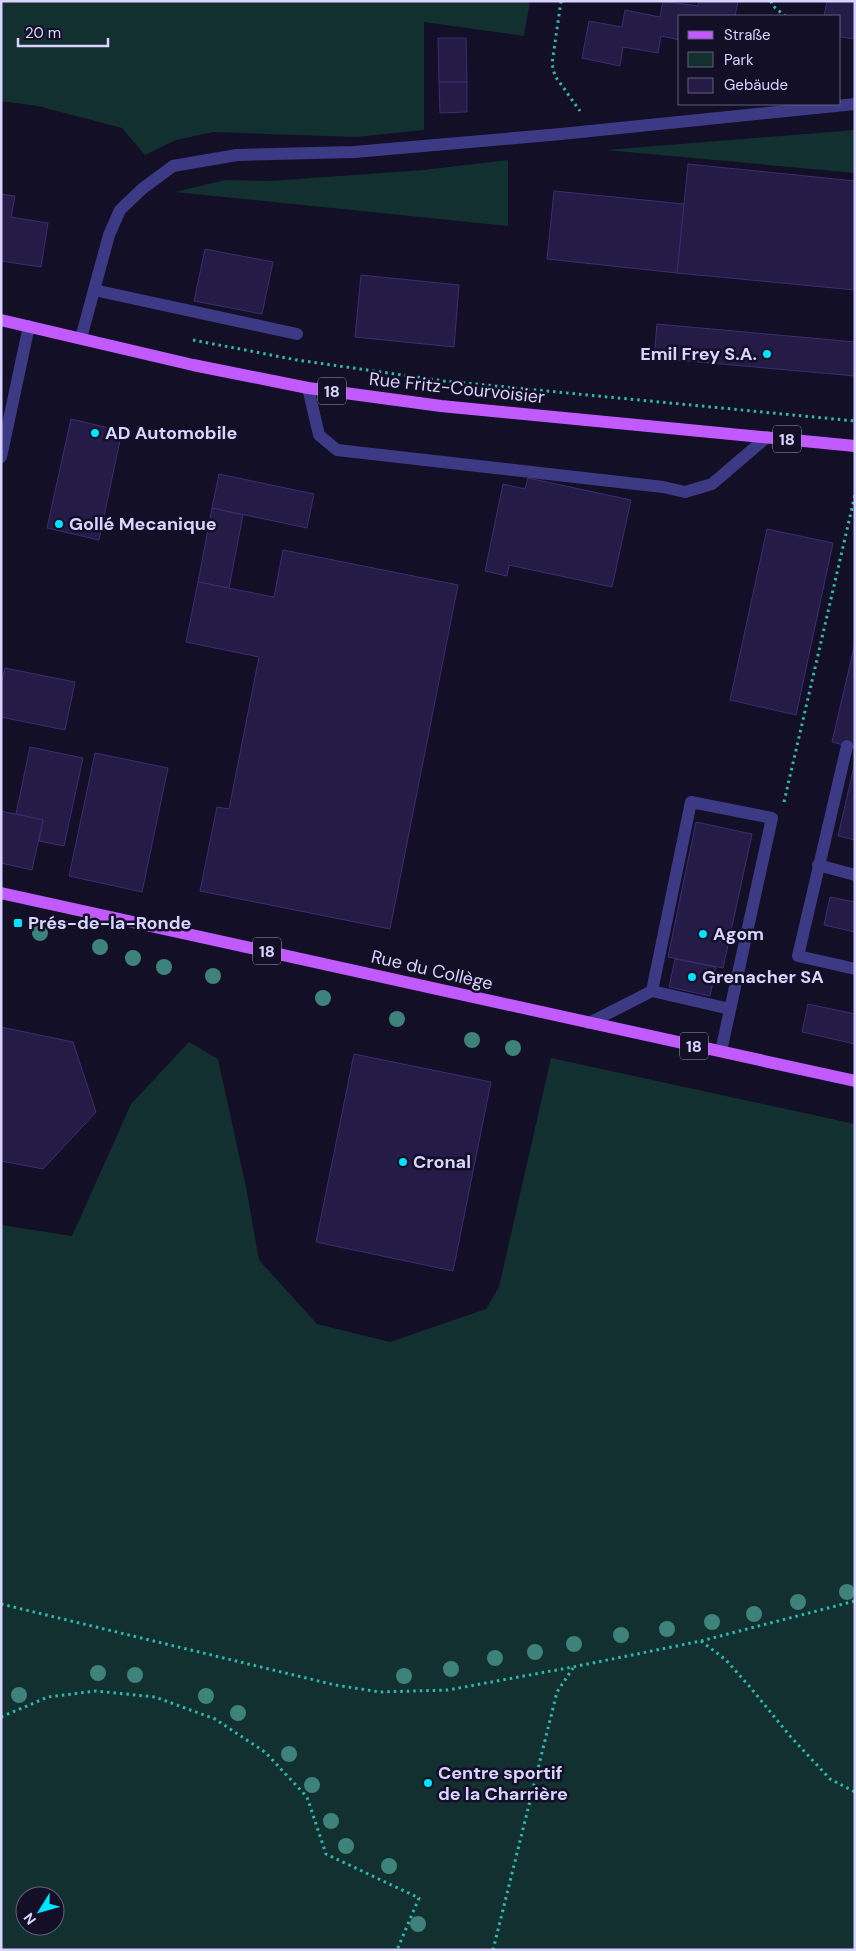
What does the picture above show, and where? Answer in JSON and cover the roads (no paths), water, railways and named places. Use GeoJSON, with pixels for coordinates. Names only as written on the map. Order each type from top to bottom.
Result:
{"type":"FeatureCollection","features":[{"type":"Feature","properties":{"kind":"main road","name":"Rue Fritz-Courvoisier"},"geometry":{"type":"LineString","coordinates":[[1,320],[193,365],[308,388],[441,406],[855,446]]}},
{"type":"Feature","properties":{"kind":"main road","name":"Rue du Collège"},"geometry":{"type":"LineString","coordinates":[[1,893],[855,1081]]}},
{"type":"Feature","properties":{"kind":"street"},"geometry":{"type":"LineString","coordinates":[[81,338],[109,235],[120,210],[173,166],[237,155],[364,151],[561,134],[855,104]]}},
{"type":"Feature","properties":{"kind":"street"},"geometry":{"type":"LineString","coordinates":[[94,290],[297,334]]}},
{"type":"Feature","properties":{"kind":"street"},"geometry":{"type":"LineString","coordinates":[[1,457],[29,326]]}},
{"type":"Feature","properties":{"kind":"street"},"geometry":{"type":"LineString","coordinates":[[308,388],[319,435],[337,450],[663,487],[684,492],[712,484],[767,437]]}},
{"type":"Feature","properties":{"kind":"street"},"geometry":{"type":"LineString","coordinates":[[847,746],[798,956],[855,969]]}},
{"type":"Feature","properties":{"kind":"street"},"geometry":{"type":"LineString","coordinates":[[652,991],[691,802],[772,818],[721,1051]]}},
{"type":"Feature","properties":{"kind":"street"},"geometry":{"type":"LineString","coordinates":[[818,865],[855,875]]}},
{"type":"Feature","properties":{"kind":"street"},"geometry":{"type":"LineString","coordinates":[[589,1023],[652,991],[730,1009]]}},
{"type":"Feature","properties":{"kind":"place","name":"Emil Frey S.A."},"geometry":{"type":"Point","coordinates":[767,354]}},
{"type":"Feature","properties":{"kind":"place","name":"AD Automobile"},"geometry":{"type":"Point","coordinates":[95,433]}},
{"type":"Feature","properties":{"kind":"place","name":"Gollé Mecanique"},"geometry":{"type":"Point","coordinates":[59,524]}},
{"type":"Feature","properties":{"kind":"place","name":"Prés-de-la-Ronde"},"geometry":{"type":"Point","coordinates":[18,923]}},
{"type":"Feature","properties":{"kind":"place","name":"Agom"},"geometry":{"type":"Point","coordinates":[703,934]}},
{"type":"Feature","properties":{"kind":"place","name":"Grenacher SA"},"geometry":{"type":"Point","coordinates":[692,977]}},
{"type":"Feature","properties":{"kind":"place","name":"Cronal"},"geometry":{"type":"Point","coordinates":[403,1162]}},
{"type":"Feature","properties":{"kind":"place","name":"Centre sportif de la Charrière"},"geometry":{"type":"Point","coordinates":[428,1783]}}]}
